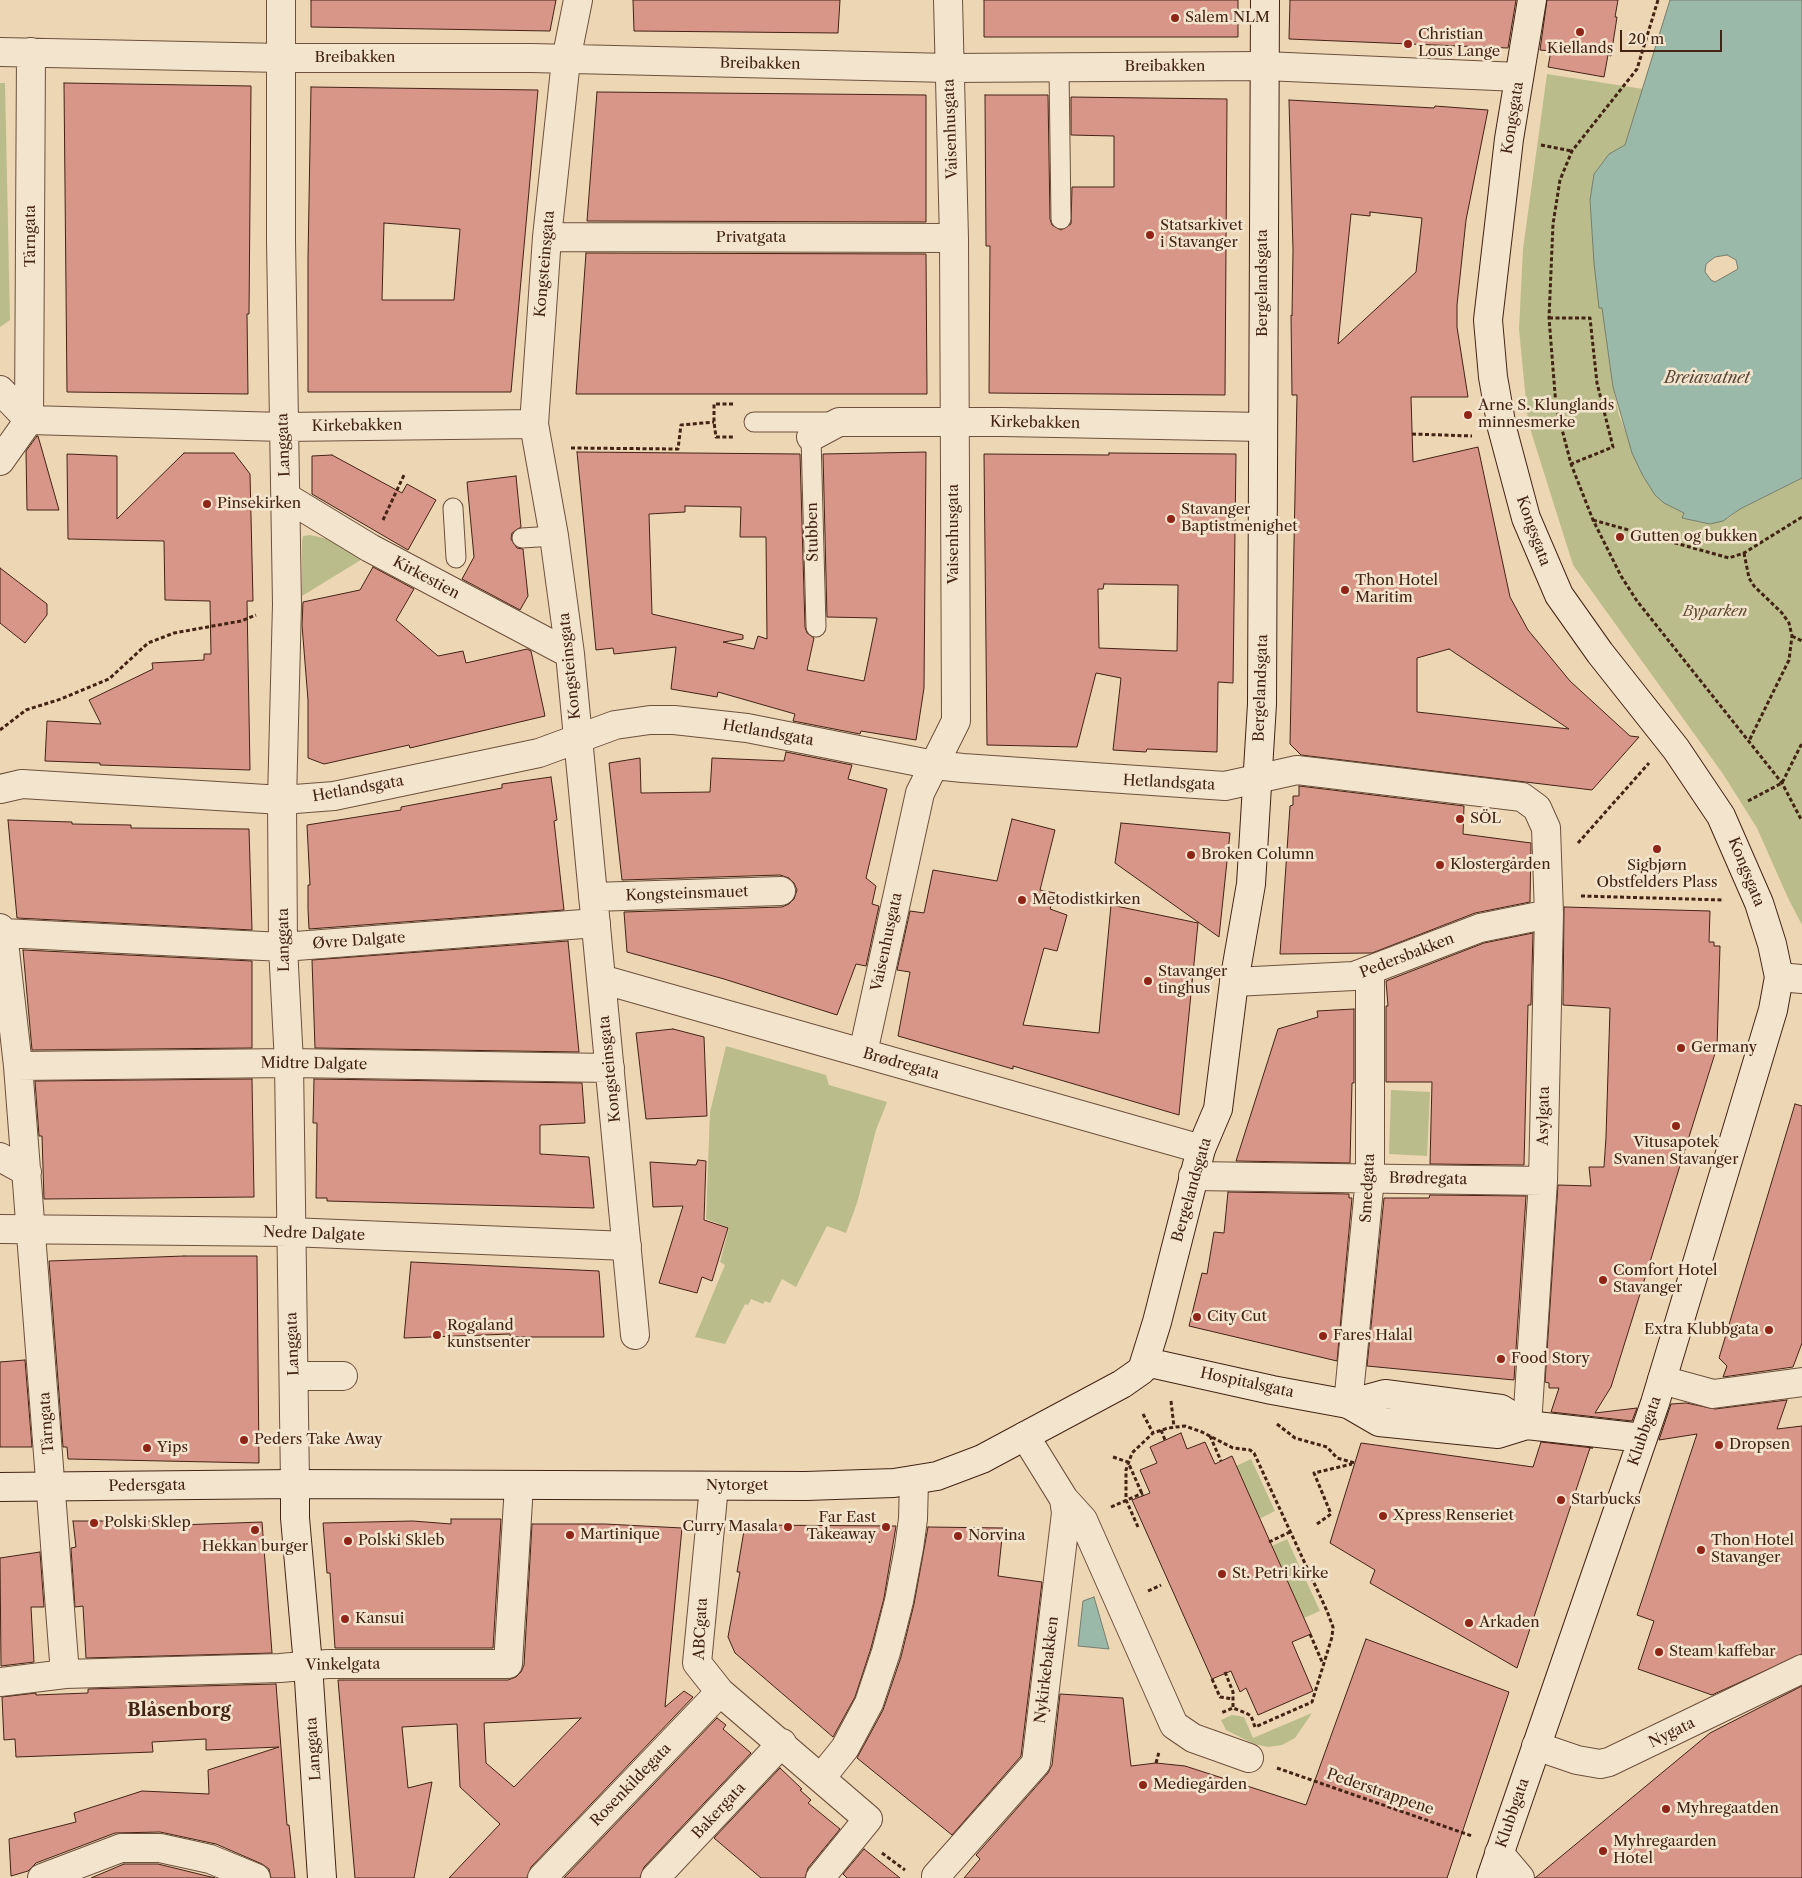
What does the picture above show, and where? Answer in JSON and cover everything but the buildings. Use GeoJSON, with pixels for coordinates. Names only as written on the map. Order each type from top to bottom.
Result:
{"type":"FeatureCollection","features":[{"type":"Feature","properties":{"kind":"street","name":"Langgata"},"geometry":{"type":"LineString","coordinates":[[281,0],[283,427],[287,604],[282,800],[283,947],[289,1063],[295,1518],[308,1665],[322,1878]]}},
{"type":"Feature","properties":{"kind":"street","name":"Kongsteinsgata"},"geometry":{"type":"LineString","coordinates":[[578,0],[566,60],[547,238],[534,424],[554,536],[570,654],[636,1334]]}},
{"type":"Feature","properties":{"kind":"street","name":"Vaisenhusgata"},"geometry":{"type":"LineString","coordinates":[[863,1054],[920,793],[956,721],[953,422],[954,238],[948,0]]}},
{"type":"Feature","properties":{"kind":"street","name":"Bergelandsgata"},"geometry":{"type":"LineString","coordinates":[[1146,1362],[1200,1149],[1218,1109],[1234,982],[1251,884],[1262,704],[1265,0]]}},
{"type":"Feature","properties":{"kind":"street","name":"Kongsgata"},"geometry":{"type":"LineString","coordinates":[[1532,0],[1501,196],[1488,320],[1493,377],[1502,428],[1526,518],[1548,573],[1573,617],[1676,749],[1721,816],[1759,903],[1772,944],[1790,978]]}},
{"type":"Feature","properties":{"kind":"street","name":"Breibakken"},"geometry":{"type":"LineString","coordinates":[[0,52],[282,58],[521,58],[949,68],[1264,66],[1520,77]]}},
{"type":"Feature","properties":{"kind":"street","name":"Tårngata"},"geometry":{"type":"LineString","coordinates":[[29,420],[31,52]]}},
{"type":"Feature","properties":{"kind":"street","name":"Privatgata"},"geometry":{"type":"LineString","coordinates":[[547,238],[954,238]]}},
{"type":"Feature","properties":{"kind":"street"},"geometry":{"type":"LineString","coordinates":[[0,390],[29,420],[0,461]]}},
{"type":"Feature","properties":{"kind":"street","name":"Kirkebakken"},"geometry":{"type":"LineString","coordinates":[[29,420],[283,427],[534,424]]}},
{"type":"Feature","properties":{"kind":"street","name":"Kirkebakken"},"geometry":{"type":"LineString","coordinates":[[811,438],[839,422],[1263,427]]}},
{"type":"Feature","properties":{"kind":"street","name":"Kirkestien"},"geometry":{"type":"LineString","coordinates":[[286,497],[370,548],[570,654]]}},
{"type":"Feature","properties":{"kind":"street","name":"Hetlandsgata"},"geometry":{"type":"LineString","coordinates":[[0,789],[22,784],[282,800],[334,796],[538,752],[615,725],[633,722],[690,721],[747,728],[934,765],[1225,786],[1297,770],[1513,795],[1522,797],[1537,808]]}},
{"type":"Feature","properties":{"kind":"street","name":"Asylgata"},"geometry":{"type":"LineString","coordinates":[[1527,1425],[1543,1181],[1549,896],[1546,828],[1537,808]]}},
{"type":"Feature","properties":{"kind":"street","name":"Kongsteinsmauet"},"geometry":{"type":"LineString","coordinates":[[593,897],[781,891]]}},
{"type":"Feature","properties":{"kind":"street","name":"Pedersbakken"},"geometry":{"type":"LineString","coordinates":[[1234,982],[1337,978],[1370,971],[1480,928],[1549,896]]}},
{"type":"Feature","properties":{"kind":"street","name":"Øvre Dalgate"},"geometry":{"type":"LineString","coordinates":[[2,931],[283,947],[596,924]]}},
{"type":"Feature","properties":{"kind":"street","name":"Tårngata"},"geometry":{"type":"LineString","coordinates":[[2,931],[18,1066],[32,1228],[65,1674]]}},
{"type":"Feature","properties":{"kind":"street","name":"Smedgata"},"geometry":{"type":"LineString","coordinates":[[1348,1404],[1370,1178],[1370,971]]}},
{"type":"Feature","properties":{"kind":"street","name":"Klubbgata"},"geometry":{"type":"LineString","coordinates":[[1489,1856],[1536,1746],[1643,1438],[1773,1010],[1790,978]]}},
{"type":"Feature","properties":{"kind":"street","name":"Brødregata"},"geometry":{"type":"LineString","coordinates":[[601,979],[1200,1149]]}},
{"type":"Feature","properties":{"kind":"street","name":"Midtre Dalgate"},"geometry":{"type":"LineString","coordinates":[[18,1066],[289,1063],[610,1068]]}},
{"type":"Feature","properties":{"kind":"street"},"geometry":{"type":"LineString","coordinates":[[0,1157],[27,1172]]}},
{"type":"Feature","properties":{"kind":"street","name":"Brødregata"},"geometry":{"type":"LineString","coordinates":[[1193,1176],[1543,1181]]}},
{"type":"Feature","properties":{"kind":"street","name":"Nedre Dalgate"},"geometry":{"type":"LineString","coordinates":[[0,1229],[290,1232],[627,1246]]}},
{"type":"Feature","properties":{"kind":"street","name":"Hospitalsgata"},"geometry":{"type":"LineString","coordinates":[[1146,1362],[1272,1390],[1348,1404],[1385,1394],[1501,1409],[1527,1425],[1643,1438]]}},
{"type":"Feature","properties":{"kind":"street","name":"Nytorget"},"geometry":{"type":"LineString","coordinates":[[295,1484],[714,1486],[852,1485],[914,1481],[966,1466],[1025,1436],[1136,1376],[1146,1362]]}},
{"type":"Feature","properties":{"kind":"street"},"geometry":{"type":"LineString","coordinates":[[294,1376],[343,1376]]}},
{"type":"Feature","properties":{"kind":"street"},"geometry":{"type":"LineString","coordinates":[[1662,1380],[1713,1394],[1802,1382]]}},
{"type":"Feature","properties":{"kind":"street"},"geometry":{"type":"LineString","coordinates":[[1025,1436],[1064,1499],[1083,1520],[1174,1725],[1193,1738],[1249,1758]]}},
{"type":"Feature","properties":{"kind":"street"},"geometry":{"type":"LineString","coordinates":[[820,1778],[845,1748],[869,1703],[886,1652],[899,1601],[913,1519],[914,1481]]}},
{"type":"Feature","properties":{"kind":"street","name":"Pedersgata"},"geometry":{"type":"LineString","coordinates":[[0,1486],[295,1484]]}},
{"type":"Feature","properties":{"kind":"street","name":"Vinkelgata"},"geometry":{"type":"LineString","coordinates":[[0,1682],[65,1674],[280,1668],[308,1665],[508,1664],[519,1485]]}},
{"type":"Feature","properties":{"kind":"street","name":"ABCgata"},"geometry":{"type":"LineString","coordinates":[[714,1486],[696,1663],[720,1692],[782,1743],[868,1819]]}},
{"type":"Feature","properties":{"kind":"street","name":"Nykirkebakken"},"geometry":{"type":"LineString","coordinates":[[938,1878],[936,1876],[1036,1763],[1065,1520],[1064,1499]]}},
{"type":"Feature","properties":{"kind":"street","name":"Nygata"},"geometry":{"type":"LineString","coordinates":[[1536,1746],[1583,1761],[1609,1762],[1802,1669]]}},
{"type":"Feature","properties":{"kind":"street","name":"Rosenkildegata"},"geometry":{"type":"LineString","coordinates":[[542,1878],[720,1692]]}},
{"type":"Feature","properties":{"kind":"street","name":"Bakergata"},"geometry":{"type":"LineString","coordinates":[[655,1878],[782,1743]]}},
{"type":"Feature","properties":{"kind":"street"},"geometry":{"type":"LineString","coordinates":[[820,1878],[868,1819]]}},
{"type":"Feature","properties":{"kind":"street"},"geometry":{"type":"LineString","coordinates":[[42,1878],[121,1848],[160,1848],[210,1859],[256,1878]]}},
{"type":"Feature","properties":{"kind":"street"},"geometry":{"type":"LineString","coordinates":[[1489,1856],[1520,1878]]}},
{"type":"Feature","properties":{"kind":"lane"},"geometry":{"type":"LineString","coordinates":[[1059,68],[1061,219]]}},
{"type":"Feature","properties":{"kind":"lane"},"geometry":{"type":"LineString","coordinates":[[754,422],[839,422]]}},
{"type":"Feature","properties":{"kind":"lane","name":"Stubben"},"geometry":{"type":"LineString","coordinates":[[811,438],[816,627]]}},
{"type":"Feature","properties":{"kind":"lane"},"geometry":{"type":"LineString","coordinates":[[453,508],[462,548]]}},
{"type":"Feature","properties":{"kind":"lane"},"geometry":{"type":"LineString","coordinates":[[522,538],[554,536]]}},
{"type":"Feature","properties":{"kind":"path"},"geometry":{"type":"LineString","coordinates":[[1658,0],[1638,69],[1572,151],[1560,180],[1556,202],[1549,318],[1556,406],[1571,464],[1593,520],[1606,548],[1637,601],[1782,783],[1802,821]]}},
{"type":"Feature","properties":{"kind":"path"},"geometry":{"type":"LineString","coordinates":[[1535,144],[1572,151]]}},
{"type":"Feature","properties":{"kind":"path"},"geometry":{"type":"LineString","coordinates":[[1549,318],[1590,318],[1597,383],[1613,447],[1571,464]]}},
{"type":"Feature","properties":{"kind":"path"},"geometry":{"type":"LineString","coordinates":[[570,448],[678,449],[681,425],[714,422]]}},
{"type":"Feature","properties":{"kind":"path"},"geometry":{"type":"LineString","coordinates":[[1412,434],[1474,436]]}},
{"type":"Feature","properties":{"kind":"path"},"geometry":{"type":"LineString","coordinates":[[370,548],[404,474]]}},
{"type":"Feature","properties":{"kind":"path"},"geometry":{"type":"LineString","coordinates":[[1593,520],[1729,558],[1744,553],[1802,517]]}},
{"type":"Feature","properties":{"kind":"path"},"geometry":{"type":"LineString","coordinates":[[1744,553],[1749,578],[1754,586],[1789,623],[1792,636],[1789,660],[1749,741]]}},
{"type":"Feature","properties":{"kind":"path"},"geometry":{"type":"LineString","coordinates":[[0,730],[26,710],[61,699],[109,679],[148,643],[174,633],[241,620],[287,604]]}},
{"type":"Feature","properties":{"kind":"path"},"geometry":{"type":"LineString","coordinates":[[1792,636],[1802,641]]}},
{"type":"Feature","properties":{"kind":"path"},"geometry":{"type":"LineString","coordinates":[[1739,806],[1782,783],[1802,744]]}},
{"type":"Feature","properties":{"kind":"path"},"geometry":{"type":"LineString","coordinates":[[1549,896],[1651,761]]}},
{"type":"Feature","properties":{"kind":"path"},"geometry":{"type":"LineString","coordinates":[[1549,896],[1730,900]]}},
{"type":"Feature","properties":{"kind":"path"},"geometry":{"type":"LineString","coordinates":[[1171,1401],[1174,1427]]}},
{"type":"Feature","properties":{"kind":"path"},"geometry":{"type":"LineString","coordinates":[[1143,1414],[1153,1433]]}},
{"type":"Feature","properties":{"kind":"path"},"geometry":{"type":"LineString","coordinates":[[1273,1421],[1295,1438],[1327,1447],[1337,1458],[1355,1463],[1314,1473],[1331,1514],[1318,1524]]}},
{"type":"Feature","properties":{"kind":"path"},"geometry":{"type":"LineString","coordinates":[[1138,1527],[1126,1500],[1124,1480],[1128,1462],[1139,1444],[1153,1433],[1174,1427],[1192,1428],[1233,1448],[1250,1450],[1254,1453],[1333,1627],[1312,1702],[1255,1727],[1249,1714],[1233,1708],[1218,1714]]}},
{"type":"Feature","properties":{"kind":"path"},"geometry":{"type":"LineString","coordinates":[[1161,1430],[1165,1440]]}},
{"type":"Feature","properties":{"kind":"path"},"geometry":{"type":"LineString","coordinates":[[1210,1436],[1221,1461]]}},
{"type":"Feature","properties":{"kind":"path"},"geometry":{"type":"LineString","coordinates":[[1113,1457],[1128,1462],[1143,1495],[1115,1505]]}},
{"type":"Feature","properties":{"kind":"path"},"geometry":{"type":"LineString","coordinates":[[1269,1542],[1290,1532]]}},
{"type":"Feature","properties":{"kind":"path"},"geometry":{"type":"LineString","coordinates":[[1148,1591],[1161,1585]]}},
{"type":"Feature","properties":{"kind":"path"},"geometry":{"type":"LineString","coordinates":[[1310,1634],[1323,1665]]}},
{"type":"Feature","properties":{"kind":"path"},"geometry":{"type":"LineString","coordinates":[[1225,1672],[1234,1692],[1233,1708]]}},
{"type":"Feature","properties":{"kind":"path"},"geometry":{"type":"LineString","coordinates":[[1212,1679],[1220,1697],[1234,1699]]}},
{"type":"Feature","properties":{"kind":"path","name":"Pederstrappene"},"geometry":{"type":"LineString","coordinates":[[1274,1767],[1489,1856]]}},
{"type":"Feature","properties":{"kind":"path"},"geometry":{"type":"LineString","coordinates":[[868,1819],[871,1823],[869,1842],[871,1845],[910,1874]]}},
{"type":"Feature","properties":{"kind":"green space","name":"Byparken"},"geometry":{"type":"Polygon","coordinates":[[[1547,74],[1643,89],[1625,145],[1609,154],[1594,174],[1590,200],[1599,307],[1602,308],[1613,387],[1619,415],[1643,476],[1674,508],[1684,513],[1683,518],[1710,524],[1729,518],[1740,509],[1802,478],[1802,925],[1757,828],[1723,774],[1573,565],[1528,422],[1519,329],[1523,249],[1547,74]]]}},
{"type":"Feature","properties":{"kind":"green space"},"geometry":{"type":"Polygon","coordinates":[[[0,83],[5,83],[10,320],[0,327],[0,83]]]}},
{"type":"Feature","properties":{"kind":"green space"},"geometry":{"type":"Polygon","coordinates":[[[310,535],[328,539],[364,558],[302,596],[302,541],[303,536],[310,535]]]}},
{"type":"Feature","properties":{"kind":"green space"},"geometry":{"type":"Polygon","coordinates":[[[726,1046],[826,1075],[829,1085],[887,1102],[876,1130],[857,1203],[846,1233],[827,1226],[796,1287],[782,1279],[770,1303],[765,1301],[763,1304],[751,1299],[748,1305],[745,1304],[725,1344],[695,1337],[725,1265],[720,1262],[729,1228],[706,1219],[710,1112],[726,1046]]]}},
{"type":"Feature","properties":{"kind":"green space"},"geometry":{"type":"Polygon","coordinates":[[[1391,1090],[1430,1092],[1427,1156],[1389,1154],[1391,1090]]]}},
{"type":"Feature","properties":{"kind":"green space"},"geometry":{"type":"Polygon","coordinates":[[[1251,1459],[1275,1511],[1259,1519],[1236,1466],[1251,1459]]]}},
{"type":"Feature","properties":{"kind":"green space"},"geometry":{"type":"Polygon","coordinates":[[[1287,1539],[1320,1611],[1304,1618],[1272,1546],[1287,1539]]]}},
{"type":"Feature","properties":{"kind":"green space"},"geometry":{"type":"Polygon","coordinates":[[[1312,1713],[1295,1738],[1282,1745],[1268,1747],[1254,1744],[1226,1730],[1221,1720],[1232,1715],[1244,1717],[1253,1738],[1312,1713]]]}},
{"type":"Feature","properties":{"kind":"water","name":"Breiavatnet"},"geometry":{"type":"Polygon","coordinates":[[[1670,0],[1802,0],[1802,478],[1740,509],[1723,521],[1710,524],[1682,518],[1684,513],[1664,503],[1655,495],[1632,453],[1613,387],[1602,308],[1599,308],[1590,200],[1594,174],[1609,154],[1625,145],[1670,0]],[[1727,255],[1715,257],[1706,264],[1705,272],[1715,282],[1738,269],[1736,260],[1727,255]]]}},
{"type":"Feature","properties":{"kind":"water"},"geometry":{"type":"Polygon","coordinates":[[[1094,1597],[1109,1649],[1078,1646],[1083,1601],[1094,1597]]]}},
{"type":"Feature","properties":{"kind":"place","name":"Salem NLM"},"geometry":{"type":"Point","coordinates":[1175,18]}},
{"type":"Feature","properties":{"kind":"place","name":"Kiellands"},"geometry":{"type":"Point","coordinates":[1580,32]}},
{"type":"Feature","properties":{"kind":"place","name":"Christian Lous Lange"},"geometry":{"type":"Point","coordinates":[1408,44]}},
{"type":"Feature","properties":{"kind":"place","name":"Statsarkivet i Stavanger"},"geometry":{"type":"Point","coordinates":[1150,235]}},
{"type":"Feature","properties":{"kind":"place","name":"Arne S. Klunglands minnesmerke"},"geometry":{"type":"Point","coordinates":[1468,415]}},
{"type":"Feature","properties":{"kind":"place","name":"Pinsekirken"},"geometry":{"type":"Point","coordinates":[207,504]}},
{"type":"Feature","properties":{"kind":"place","name":"Stavanger Baptistmenighet"},"geometry":{"type":"Point","coordinates":[1171,519]}},
{"type":"Feature","properties":{"kind":"place","name":"Gutten og bukken"},"geometry":{"type":"Point","coordinates":[1620,537]}},
{"type":"Feature","properties":{"kind":"place","name":"Thon Hotel Maritim"},"geometry":{"type":"Point","coordinates":[1345,590]}},
{"type":"Feature","properties":{"kind":"place","name":"SÖL"},"geometry":{"type":"Point","coordinates":[1460,819]}},
{"type":"Feature","properties":{"kind":"place","name":"Sigbjørn Obstfelders Plass"},"geometry":{"type":"Point","coordinates":[1657,849]}},
{"type":"Feature","properties":{"kind":"place","name":"Broken Column"},"geometry":{"type":"Point","coordinates":[1191,855]}},
{"type":"Feature","properties":{"kind":"place","name":"Klostergården"},"geometry":{"type":"Point","coordinates":[1440,865]}},
{"type":"Feature","properties":{"kind":"place","name":"Metodistkirken"},"geometry":{"type":"Point","coordinates":[1022,900]}},
{"type":"Feature","properties":{"kind":"place","name":"Stavanger tinghus"},"geometry":{"type":"Point","coordinates":[1148,981]}},
{"type":"Feature","properties":{"kind":"place","name":"Germany"},"geometry":{"type":"Point","coordinates":[1681,1048]}},
{"type":"Feature","properties":{"kind":"place","name":"Vitusapotek Svanen Stavanger"},"geometry":{"type":"Point","coordinates":[1676,1126]}},
{"type":"Feature","properties":{"kind":"place","name":"Comfort Hotel Stavanger"},"geometry":{"type":"Point","coordinates":[1603,1280]}},
{"type":"Feature","properties":{"kind":"place","name":"City Cut"},"geometry":{"type":"Point","coordinates":[1197,1317]}},
{"type":"Feature","properties":{"kind":"place","name":"Extra Klubbgata"},"geometry":{"type":"Point","coordinates":[1769,1330]}},
{"type":"Feature","properties":{"kind":"place","name":"Rogaland kunstsenter"},"geometry":{"type":"Point","coordinates":[437,1335]}},
{"type":"Feature","properties":{"kind":"place","name":"Fares Halal"},"geometry":{"type":"Point","coordinates":[1323,1336]}},
{"type":"Feature","properties":{"kind":"place","name":"Food Story"},"geometry":{"type":"Point","coordinates":[1501,1359]}},
{"type":"Feature","properties":{"kind":"place","name":"Peders Take Away"},"geometry":{"type":"Point","coordinates":[244,1440]}},
{"type":"Feature","properties":{"kind":"place","name":"Dropsen"},"geometry":{"type":"Point","coordinates":[1719,1445]}},
{"type":"Feature","properties":{"kind":"place","name":"Yips"},"geometry":{"type":"Point","coordinates":[147,1448]}},
{"type":"Feature","properties":{"kind":"place","name":"Starbucks"},"geometry":{"type":"Point","coordinates":[1561,1500]}},
{"type":"Feature","properties":{"kind":"place","name":"Xpress Renseriet"},"geometry":{"type":"Point","coordinates":[1383,1516]}},
{"type":"Feature","properties":{"kind":"place","name":"Polski Sklep"},"geometry":{"type":"Point","coordinates":[94,1523]}},
{"type":"Feature","properties":{"kind":"place","name":"Curry Masala"},"geometry":{"type":"Point","coordinates":[788,1527]}},
{"type":"Feature","properties":{"kind":"place","name":"Far East Takeaway"},"geometry":{"type":"Point","coordinates":[886,1527]}},
{"type":"Feature","properties":{"kind":"place","name":"Hekkan burger"},"geometry":{"type":"Point","coordinates":[255,1530]}},
{"type":"Feature","properties":{"kind":"place","name":"Martinique"},"geometry":{"type":"Point","coordinates":[570,1535]}},
{"type":"Feature","properties":{"kind":"place","name":"Norvina"},"geometry":{"type":"Point","coordinates":[958,1536]}},
{"type":"Feature","properties":{"kind":"place","name":"Polski Skleb"},"geometry":{"type":"Point","coordinates":[348,1541]}},
{"type":"Feature","properties":{"kind":"place","name":"Thon Hotel Stavanger"},"geometry":{"type":"Point","coordinates":[1701,1550]}},
{"type":"Feature","properties":{"kind":"place","name":"St. Petri kirke"},"geometry":{"type":"Point","coordinates":[1222,1574]}},
{"type":"Feature","properties":{"kind":"place","name":"Kansui"},"geometry":{"type":"Point","coordinates":[345,1619]}},
{"type":"Feature","properties":{"kind":"place","name":"Arkaden"},"geometry":{"type":"Point","coordinates":[1469,1623]}},
{"type":"Feature","properties":{"kind":"place","name":"Steam kaffebar"},"geometry":{"type":"Point","coordinates":[1659,1652]}},
{"type":"Feature","properties":{"kind":"place","name":"Mediegården"},"geometry":{"type":"Point","coordinates":[1143,1785]}},
{"type":"Feature","properties":{"kind":"place","name":"Myhregaatden"},"geometry":{"type":"Point","coordinates":[1666,1809]}},
{"type":"Feature","properties":{"kind":"place","name":"Myhregaarden Hotel"},"geometry":{"type":"Point","coordinates":[1603,1851]}},
{"type":"Feature","properties":{"kind":"district","name":"Blåsenborg"},"geometry":{"type":"Point","coordinates":[179,1711]}}]}
